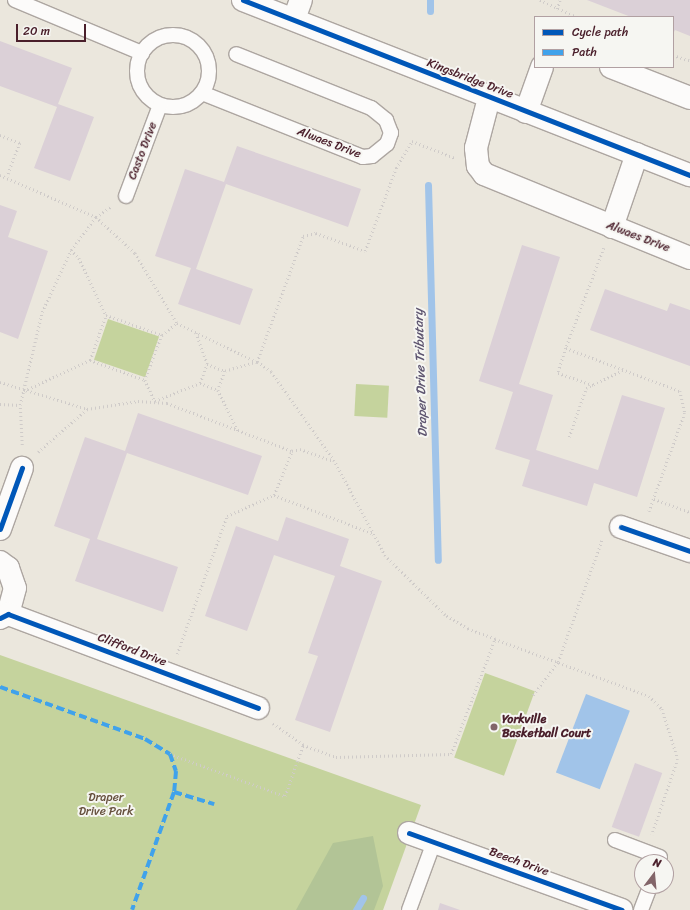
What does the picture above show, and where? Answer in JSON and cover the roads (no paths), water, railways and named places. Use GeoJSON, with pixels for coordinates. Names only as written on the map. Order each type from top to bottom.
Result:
{"type":"FeatureCollection","features":[{"type":"Feature","properties":{"kind":"street","name":"Kingsbridge Drive"},"geometry":{"type":"LineString","coordinates":[[243,0],[297,10],[489,98],[690,175]]}},
{"type":"Feature","properties":{"kind":"street"},"geometry":{"type":"LineString","coordinates":[[526,112],[542,68]]}},
{"type":"Feature","properties":{"kind":"street"},"geometry":{"type":"LineString","coordinates":[[614,68],[690,98]]}},
{"type":"Feature","properties":{"kind":"street","name":"Alwaes Drive"},"geometry":{"type":"LineString","coordinates":[[489,98],[476,148],[478,166],[492,179],[690,258]]}},
{"type":"Feature","properties":{"kind":"street"},"geometry":{"type":"LineString","coordinates":[[612,227],[637,154]]}},
{"type":"Feature","properties":{"kind":"street"},"geometry":{"type":"LineString","coordinates":[[0,529],[22,468]]}},
{"type":"Feature","properties":{"kind":"street"},"geometry":{"type":"LineString","coordinates":[[621,526],[690,551]]}},
{"type":"Feature","properties":{"kind":"street"},"geometry":{"type":"LineString","coordinates":[[0,562],[8,568],[15,588],[4,616]]}},
{"type":"Feature","properties":{"kind":"street","name":"Clifford Drive"},"geometry":{"type":"LineString","coordinates":[[4,616],[258,708]]}},
{"type":"Feature","properties":{"kind":"street","name":"Beech Drive"},"geometry":{"type":"LineString","coordinates":[[409,833],[622,910]]}},
{"type":"Feature","properties":{"kind":"lane"},"geometry":{"type":"LineString","coordinates":[[15,0],[142,53]]}},
{"type":"Feature","properties":{"kind":"lane"},"geometry":{"type":"LineString","coordinates":[[173,35],[199,45],[207,57],[210,71],[202,93],[188,105],[174,108],[160,106],[148,98],[140,86],[136,72],[142,53],[158,38],[173,35]]}},
{"type":"Feature","properties":{"kind":"lane","name":"Alwaes Drive"},"geometry":{"type":"LineString","coordinates":[[202,93],[363,157],[372,156],[387,144],[391,133],[386,120],[372,108],[236,54]]}},
{"type":"Feature","properties":{"kind":"lane","name":"Casto Drive"},"geometry":{"type":"LineString","coordinates":[[126,196],[160,106]]}},
{"type":"Feature","properties":{"kind":"lane"},"geometry":{"type":"LineString","coordinates":[[615,840],[655,854]]}},
{"type":"Feature","properties":{"kind":"lane"},"geometry":{"type":"LineString","coordinates":[[409,910],[434,842]]}},
{"type":"Feature","properties":{"kind":"lane"},"geometry":{"type":"LineString","coordinates":[[641,910],[647,894]]}},
{"type":"Feature","properties":{"kind":"water"},"geometry":{"type":"Polygon","coordinates":[[[586,694],[630,711],[600,789],[556,772],[586,694]]]}},
{"type":"Feature","properties":{"kind":"waterway","name":"Draper Drive Tributary"},"geometry":{"type":"LineString","coordinates":[[430,0],[430,11]]}},
{"type":"Feature","properties":{"kind":"waterway","name":"Draper Drive Tributary"},"geometry":{"type":"LineString","coordinates":[[428,185],[438,560]]}},
{"type":"Feature","properties":{"kind":"waterway","name":"Draper Drive Tributary"},"geometry":{"type":"LineString","coordinates":[[356,910],[363,898]]}},
{"type":"Feature","properties":{"kind":"place","name":"Yorkville Basketball Court"},"geometry":{"type":"Point","coordinates":[494,727]}},
{"type":"Feature","properties":{"kind":"park label","name":"Draper Drive Park"},"geometry":{"type":"Point","coordinates":[106,805]}}]}
